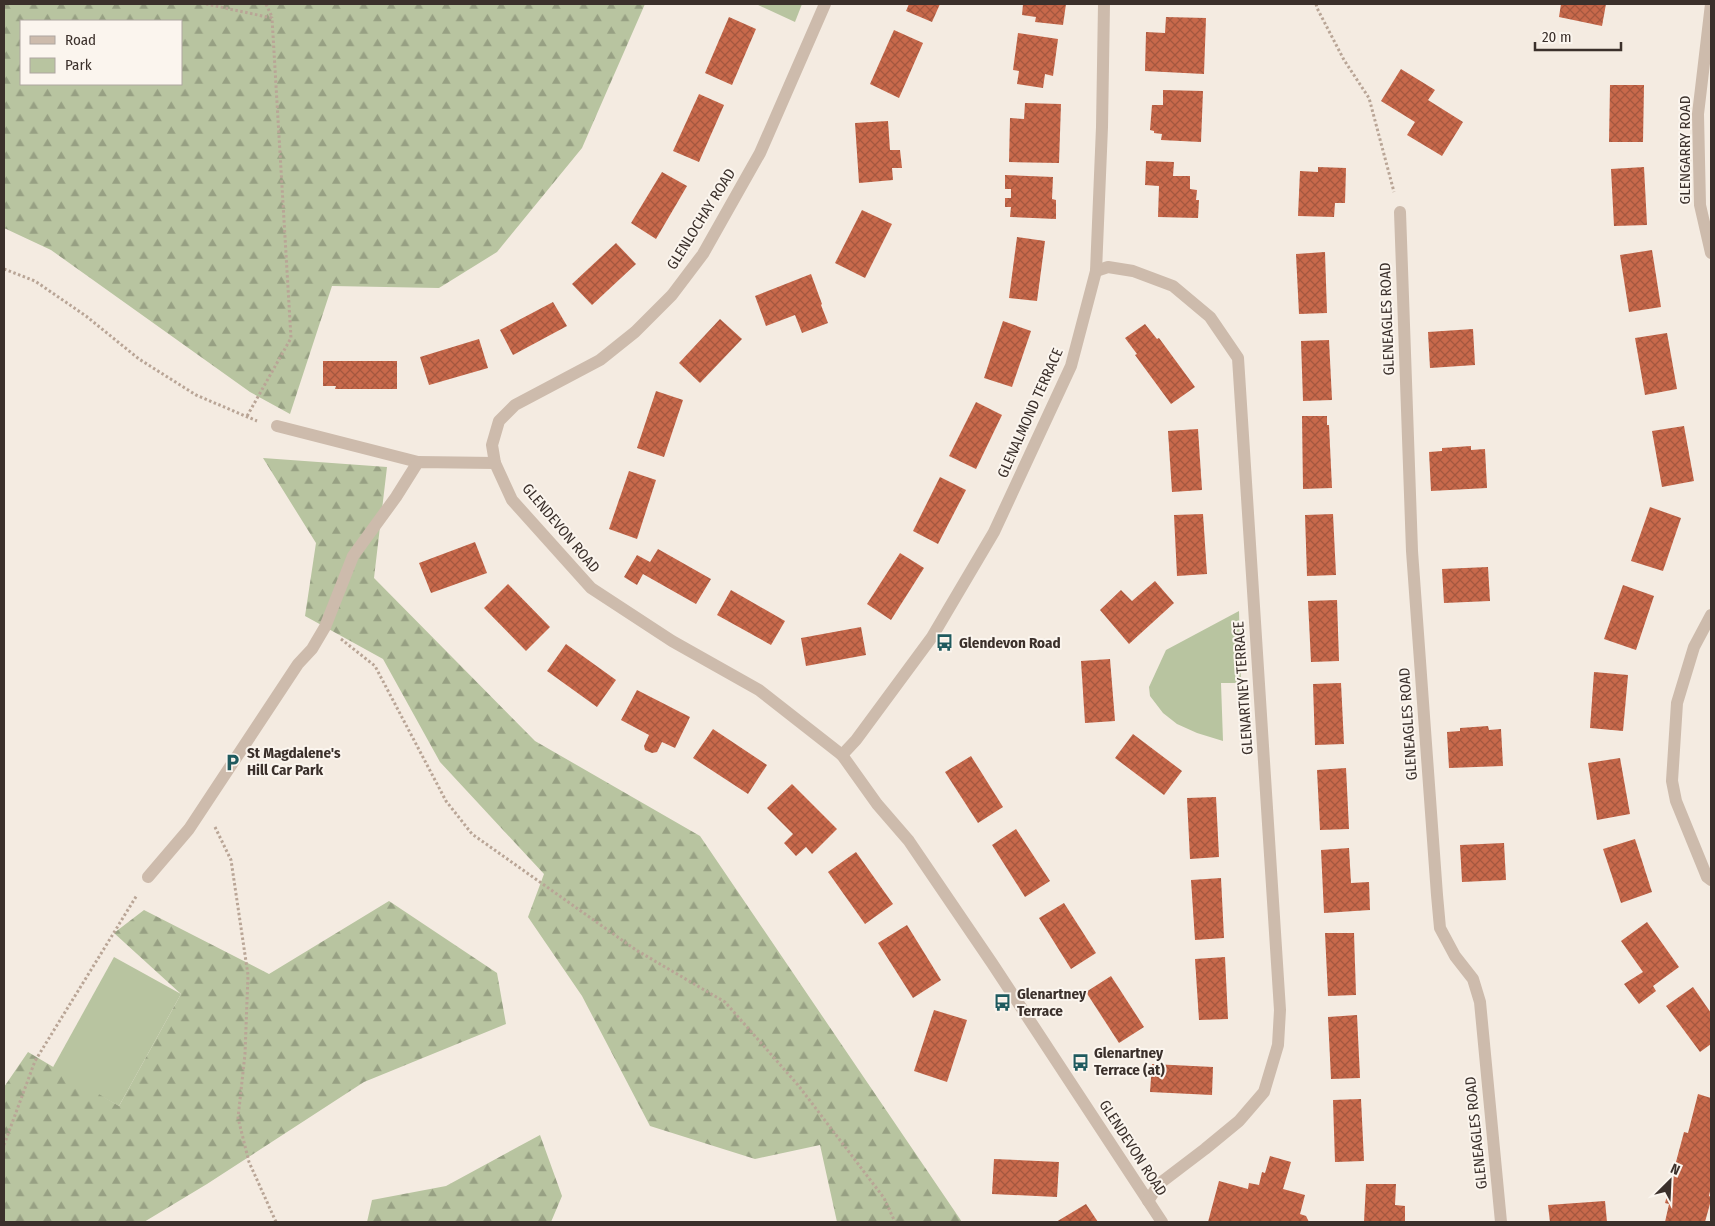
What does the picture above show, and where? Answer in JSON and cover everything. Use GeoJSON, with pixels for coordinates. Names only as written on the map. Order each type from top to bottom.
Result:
{"type":"FeatureCollection","features":[{"type":"Feature","properties":{"kind":"street","name":"GLENLOCHAY ROAD"},"geometry":{"type":"LineString","coordinates":[[495,463],[492,446],[499,422],[506,413],[515,405],[600,360],[636,332],[672,295],[703,254],[760,153],[826,4]]}},
{"type":"Feature","properties":{"kind":"street","name":"GLENALMOND TERRACE"},"geometry":{"type":"LineString","coordinates":[[842,756],[856,740],[932,637],[994,532],[1071,366],[1096,271],[1102,127],[1104,4]]}},
{"type":"Feature","properties":{"kind":"street","name":"GLENGARRY ROAD"},"geometry":{"type":"LineString","coordinates":[[1711,4],[1698,114],[1700,205],[1711,253]]}},
{"type":"Feature","properties":{"kind":"street","name":"GLENEAGLES ROAD"},"geometry":{"type":"LineString","coordinates":[[1400,212],[1412,551],[1440,928],[1455,956],[1472,979],[1480,1002],[1501,1222]]}},
{"type":"Feature","properties":{"kind":"street","name":"GLENARTNEY TERRACE"},"geometry":{"type":"LineString","coordinates":[[1096,271],[1108,267],[1132,271],[1172,286],[1210,317],[1238,358],[1280,1010],[1278,1045],[1264,1092],[1239,1121],[1206,1149],[1159,1184],[1148,1202]]}},
{"type":"Feature","properties":{"kind":"street"},"geometry":{"type":"LineString","coordinates":[[277,426],[418,462],[495,463]]}},
{"type":"Feature","properties":{"kind":"street"},"geometry":{"type":"LineString","coordinates":[[148,878],[189,830],[298,664],[312,649],[325,626],[352,556],[396,497],[418,462]]}},
{"type":"Feature","properties":{"kind":"street","name":"GLENDEVON ROAD"},"geometry":{"type":"LineString","coordinates":[[495,463],[512,500],[590,588],[672,641],[759,690],[842,756],[877,804],[909,840],[998,971],[1162,1222]]}},
{"type":"Feature","properties":{"kind":"street"},"geometry":{"type":"LineString","coordinates":[[1711,615],[1694,648],[1676,704],[1672,781],[1676,801],[1706,877],[1711,880]]}},
{"type":"Feature","properties":{"kind":"path"},"geometry":{"type":"LineString","coordinates":[[206,4],[272,18]]}},
{"type":"Feature","properties":{"kind":"path"},"geometry":{"type":"LineString","coordinates":[[246,418],[290,338],[272,18],[266,4]]}},
{"type":"Feature","properties":{"kind":"path"},"geometry":{"type":"LineString","coordinates":[[1316,4],[1344,60],[1369,98],[1400,212]]}},
{"type":"Feature","properties":{"kind":"path"},"geometry":{"type":"LineString","coordinates":[[4,269],[35,281],[86,316],[139,359],[196,395],[246,418],[277,426]]}},
{"type":"Feature","properties":{"kind":"path"},"geometry":{"type":"LineString","coordinates":[[325,626],[375,666],[446,801],[472,834],[636,950],[725,1002],[798,1084],[884,1198],[895,1222]]}},
{"type":"Feature","properties":{"kind":"path"},"geometry":{"type":"LineString","coordinates":[[204,806],[231,860],[248,975],[245,1054],[238,1118],[249,1162],[276,1222]]}},
{"type":"Feature","properties":{"kind":"path"},"geometry":{"type":"LineString","coordinates":[[4,1145],[35,1061],[148,878]]}},
{"type":"Feature","properties":{"kind":"green space"},"geometry":{"type":"Polygon","coordinates":[[[4,4],[645,4],[582,148],[497,252],[439,288],[332,286],[290,414],[250,392],[51,250],[4,228],[4,4]]]}},
{"type":"Feature","properties":{"kind":"green space"},"geometry":{"type":"Polygon","coordinates":[[[756,4],[802,4],[795,22],[756,4]]]}},
{"type":"Feature","properties":{"kind":"green space"},"geometry":{"type":"Polygon","coordinates":[[[263,458],[387,467],[374,578],[535,741],[700,836],[962,1222],[837,1222],[820,1145],[755,1159],[650,1126],[582,996],[528,917],[544,874],[440,762],[383,659],[305,616],[316,543],[263,458]]]}},
{"type":"Feature","properties":{"kind":"green space"},"geometry":{"type":"Polygon","coordinates":[[[1239,611],[1241,683],[1221,683],[1223,741],[1197,733],[1177,724],[1163,713],[1150,696],[1149,687],[1166,650],[1239,611]]]}},
{"type":"Feature","properties":{"kind":"green space"},"geometry":{"type":"Polygon","coordinates":[[[389,901],[497,973],[506,1024],[364,1082],[207,1184],[144,1222],[4,1222],[4,1087],[28,1052],[119,1106],[181,994],[114,933],[144,910],[269,974],[389,901]]]}},
{"type":"Feature","properties":{"kind":"green space"},"geometry":{"type":"Polygon","coordinates":[[[114,957],[181,994],[119,1106],[52,1069],[114,957]]]}},
{"type":"Feature","properties":{"kind":"green space"},"geometry":{"type":"Polygon","coordinates":[[[540,1135],[562,1196],[551,1222],[367,1222],[372,1200],[446,1186],[540,1135]]]}},
{"type":"Feature","properties":{"kind":"building"},"geometry":{"type":"Polygon","coordinates":[[[909,4],[940,4],[932,22],[906,11],[909,4]]]}},
{"type":"Feature","properties":{"kind":"building"},"geometry":{"type":"Polygon","coordinates":[[[1023,4],[1066,4],[1063,25],[1035,22],[1036,17],[1022,15],[1023,4]]]}},
{"type":"Feature","properties":{"kind":"building"},"geometry":{"type":"Polygon","coordinates":[[[1561,4],[1606,4],[1602,26],[1559,17],[1561,4]]]}},
{"type":"Feature","properties":{"kind":"building"},"geometry":{"type":"Polygon","coordinates":[[[729,17],[756,29],[732,85],[705,73],[729,17]]]}},
{"type":"Feature","properties":{"kind":"building"},"geometry":{"type":"Polygon","coordinates":[[[1166,17],[1206,18],[1204,74],[1145,71],[1146,32],[1165,33],[1166,17]]]}},
{"type":"Feature","properties":{"kind":"building"},"geometry":{"type":"Polygon","coordinates":[[[894,30],[923,43],[899,98],[870,84],[894,30]]]}},
{"type":"Feature","properties":{"kind":"building"},"geometry":{"type":"Polygon","coordinates":[[[1018,33],[1058,39],[1053,76],[1045,74],[1043,88],[1017,84],[1019,71],[1013,70],[1018,33]]]}},
{"type":"Feature","properties":{"kind":"building"},"geometry":{"type":"Polygon","coordinates":[[[1401,69],[1435,90],[1428,100],[1463,122],[1442,156],[1407,135],[1415,122],[1381,101],[1401,69]]]}},
{"type":"Feature","properties":{"kind":"building"},"geometry":{"type":"Polygon","coordinates":[[[1610,85],[1644,85],[1643,142],[1609,142],[1610,85]]]}},
{"type":"Feature","properties":{"kind":"building"},"geometry":{"type":"Polygon","coordinates":[[[1163,90],[1203,91],[1201,142],[1161,140],[1162,134],[1154,133],[1154,131],[1150,130],[1152,105],[1163,105],[1163,90]]]}},
{"type":"Feature","properties":{"kind":"building"},"geometry":{"type":"Polygon","coordinates":[[[699,94],[724,105],[699,162],[673,151],[699,94]]]}},
{"type":"Feature","properties":{"kind":"building"},"geometry":{"type":"Polygon","coordinates":[[[1025,103],[1061,104],[1059,163],[1009,162],[1010,118],[1024,119],[1025,103]]]}},
{"type":"Feature","properties":{"kind":"building"},"geometry":{"type":"Polygon","coordinates":[[[888,121],[890,150],[900,150],[902,168],[892,168],[893,180],[859,183],[855,123],[888,121]]]}},
{"type":"Feature","properties":{"kind":"building"},"geometry":{"type":"Polygon","coordinates":[[[1146,161],[1174,162],[1173,176],[1190,176],[1190,189],[1197,190],[1196,200],[1199,200],[1198,218],[1158,217],[1159,186],[1145,185],[1146,161]]]}},
{"type":"Feature","properties":{"kind":"building"},"geometry":{"type":"Polygon","coordinates":[[[1318,167],[1346,168],[1345,203],[1335,203],[1334,217],[1298,216],[1300,171],[1318,172],[1318,167]]]}},
{"type":"Feature","properties":{"kind":"building"},"geometry":{"type":"Polygon","coordinates":[[[1644,167],[1647,225],[1614,226],[1611,169],[1644,167]]]}},
{"type":"Feature","properties":{"kind":"building"},"geometry":{"type":"Polygon","coordinates":[[[662,172],[687,186],[656,239],[631,223],[662,172]]]}},
{"type":"Feature","properties":{"kind":"building"},"geometry":{"type":"Polygon","coordinates":[[[1005,175],[1053,177],[1052,199],[1056,200],[1056,219],[1010,217],[1011,207],[1005,207],[1005,198],[1011,198],[1011,189],[1005,189],[1005,175]]]}},
{"type":"Feature","properties":{"kind":"building"},"geometry":{"type":"Polygon","coordinates":[[[862,210],[892,224],[865,278],[835,263],[862,210]]]}},
{"type":"Feature","properties":{"kind":"building"},"geometry":{"type":"Polygon","coordinates":[[[1017,237],[1045,241],[1037,301],[1009,298],[1017,237]]]}},
{"type":"Feature","properties":{"kind":"building"},"geometry":{"type":"Polygon","coordinates":[[[616,243],[636,264],[592,305],[572,284],[616,243]]]}},
{"type":"Feature","properties":{"kind":"building"},"geometry":{"type":"Polygon","coordinates":[[[1652,250],[1661,307],[1629,312],[1620,255],[1652,250]]]}},
{"type":"Feature","properties":{"kind":"building"},"geometry":{"type":"Polygon","coordinates":[[[1325,252],[1327,313],[1299,314],[1296,254],[1325,252]]]}},
{"type":"Feature","properties":{"kind":"building"},"geometry":{"type":"Polygon","coordinates":[[[811,274],[828,323],[802,333],[795,315],[766,326],[755,296],[811,274]]]}},
{"type":"Feature","properties":{"kind":"building"},"geometry":{"type":"Polygon","coordinates":[[[553,302],[567,326],[513,355],[500,330],[553,302]]]}},
{"type":"Feature","properties":{"kind":"building"},"geometry":{"type":"Polygon","coordinates":[[[720,319],[742,339],[700,383],[679,363],[720,319]]]}},
{"type":"Feature","properties":{"kind":"building"},"geometry":{"type":"Polygon","coordinates":[[[1003,321],[1031,331],[1012,387],[984,378],[1003,321]]]}},
{"type":"Feature","properties":{"kind":"building"},"geometry":{"type":"Polygon","coordinates":[[[1145,324],[1157,339],[1159,338],[1195,387],[1171,404],[1135,355],[1137,354],[1125,338],[1145,324]]]}},
{"type":"Feature","properties":{"kind":"building"},"geometry":{"type":"Polygon","coordinates":[[[1473,329],[1475,365],[1430,368],[1428,332],[1473,329]]]}},
{"type":"Feature","properties":{"kind":"building"},"geometry":{"type":"Polygon","coordinates":[[[1667,333],[1677,389],[1645,395],[1635,338],[1667,333]]]}},
{"type":"Feature","properties":{"kind":"building"},"geometry":{"type":"Polygon","coordinates":[[[479,339],[488,368],[429,385],[420,357],[479,339]]]}},
{"type":"Feature","properties":{"kind":"building"},"geometry":{"type":"Polygon","coordinates":[[[1329,340],[1332,400],[1303,401],[1301,341],[1329,340]]]}},
{"type":"Feature","properties":{"kind":"building"},"geometry":{"type":"Polygon","coordinates":[[[323,361],[397,361],[397,389],[335,389],[336,386],[323,386],[323,361]]]}},
{"type":"Feature","properties":{"kind":"building"},"geometry":{"type":"Polygon","coordinates":[[[656,391],[683,400],[664,457],[637,448],[656,391]]]}},
{"type":"Feature","properties":{"kind":"building"},"geometry":{"type":"Polygon","coordinates":[[[976,402],[1002,415],[976,469],[949,456],[976,402]]]}},
{"type":"Feature","properties":{"kind":"building"},"geometry":{"type":"Polygon","coordinates":[[[1302,416],[1327,416],[1332,488],[1303,489],[1302,416]]]}},
{"type":"Feature","properties":{"kind":"building"},"geometry":{"type":"Polygon","coordinates":[[[1684,426],[1694,481],[1662,487],[1652,431],[1684,426]]]}},
{"type":"Feature","properties":{"kind":"building"},"geometry":{"type":"Polygon","coordinates":[[[1198,429],[1202,490],[1172,492],[1168,431],[1198,429]]]}},
{"type":"Feature","properties":{"kind":"building"},"geometry":{"type":"Polygon","coordinates":[[[1471,446],[1471,450],[1485,449],[1487,488],[1431,491],[1429,452],[1442,451],[1442,448],[1471,446]]]}},
{"type":"Feature","properties":{"kind":"building"},"geometry":{"type":"Polygon","coordinates":[[[629,471],[656,480],[637,539],[609,529],[629,471]]]}},
{"type":"Feature","properties":{"kind":"building"},"geometry":{"type":"Polygon","coordinates":[[[940,477],[966,490],[938,544],[913,531],[940,477]]]}},
{"type":"Feature","properties":{"kind":"building"},"geometry":{"type":"Polygon","coordinates":[[[1650,507],[1681,518],[1663,571],[1631,561],[1650,507]]]}},
{"type":"Feature","properties":{"kind":"building"},"geometry":{"type":"Polygon","coordinates":[[[1203,514],[1207,574],[1177,576],[1174,515],[1203,514]]]}},
{"type":"Feature","properties":{"kind":"building"},"geometry":{"type":"Polygon","coordinates":[[[1333,514],[1336,575],[1307,576],[1305,515],[1333,514]]]}},
{"type":"Feature","properties":{"kind":"building"},"geometry":{"type":"Polygon","coordinates":[[[475,542],[487,573],[431,593],[419,563],[475,542]]]}},
{"type":"Feature","properties":{"kind":"building"},"geometry":{"type":"Polygon","coordinates":[[[658,549],[711,579],[696,604],[643,574],[637,585],[624,577],[637,555],[650,562],[658,549]]]}},
{"type":"Feature","properties":{"kind":"building"},"geometry":{"type":"Polygon","coordinates":[[[900,553],[924,568],[891,620],[867,604],[900,553]]]}},
{"type":"Feature","properties":{"kind":"building"},"geometry":{"type":"Polygon","coordinates":[[[1488,567],[1490,601],[1444,603],[1442,569],[1488,567]]]}},
{"type":"Feature","properties":{"kind":"building"},"geometry":{"type":"Polygon","coordinates":[[[1155,581],[1174,603],[1129,644],[1100,610],[1121,590],[1132,601],[1155,581]]]}},
{"type":"Feature","properties":{"kind":"building"},"geometry":{"type":"Polygon","coordinates":[[[508,584],[550,627],[526,651],[484,608],[508,584]]]}},
{"type":"Feature","properties":{"kind":"building"},"geometry":{"type":"Polygon","coordinates":[[[1623,585],[1654,596],[1636,650],[1604,639],[1623,585]]]}},
{"type":"Feature","properties":{"kind":"building"},"geometry":{"type":"Polygon","coordinates":[[[731,590],[785,621],[771,645],[717,615],[731,590]]]}},
{"type":"Feature","properties":{"kind":"building"},"geometry":{"type":"Polygon","coordinates":[[[1337,600],[1339,661],[1311,662],[1308,601],[1337,600]]]}},
{"type":"Feature","properties":{"kind":"building"},"geometry":{"type":"Polygon","coordinates":[[[861,627],[866,655],[806,666],[801,638],[861,627]]]}},
{"type":"Feature","properties":{"kind":"building"},"geometry":{"type":"Polygon","coordinates":[[[566,644],[616,680],[597,707],[547,671],[566,644]]]}},
{"type":"Feature","properties":{"kind":"building"},"geometry":{"type":"Polygon","coordinates":[[[1110,659],[1115,721],[1085,723],[1081,661],[1110,659]]]}},
{"type":"Feature","properties":{"kind":"building"},"geometry":{"type":"Polygon","coordinates":[[[1594,672],[1628,675],[1623,731],[1590,728],[1594,672]]]}},
{"type":"Feature","properties":{"kind":"building"},"geometry":{"type":"Polygon","coordinates":[[[1341,683],[1344,744],[1315,745],[1313,684],[1341,683]]]}},
{"type":"Feature","properties":{"kind":"building"},"geometry":{"type":"Polygon","coordinates":[[[637,690],[690,717],[675,748],[662,742],[657,752],[652,753],[645,750],[644,746],[649,735],[621,720],[637,690]]]}},
{"type":"Feature","properties":{"kind":"building"},"geometry":{"type":"Polygon","coordinates":[[[1488,726],[1489,730],[1501,729],[1503,766],[1449,768],[1447,732],[1460,731],[1460,728],[1488,726]]]}},
{"type":"Feature","properties":{"kind":"building"},"geometry":{"type":"Polygon","coordinates":[[[713,729],[767,765],[748,794],[693,758],[713,729]]]}},
{"type":"Feature","properties":{"kind":"building"},"geometry":{"type":"Polygon","coordinates":[[[1133,734],[1182,771],[1164,795],[1115,758],[1133,734]]]}},
{"type":"Feature","properties":{"kind":"building"},"geometry":{"type":"Polygon","coordinates":[[[971,756],[1003,807],[978,823],[945,772],[971,756]]]}},
{"type":"Feature","properties":{"kind":"building"},"geometry":{"type":"Polygon","coordinates":[[[1620,758],[1630,814],[1597,820],[1588,763],[1620,758]]]}},
{"type":"Feature","properties":{"kind":"building"},"geometry":{"type":"Polygon","coordinates":[[[1346,768],[1349,829],[1320,830],[1317,770],[1346,768]]]}},
{"type":"Feature","properties":{"kind":"building"},"geometry":{"type":"Polygon","coordinates":[[[792,784],[837,829],[812,854],[806,847],[796,856],[784,843],[793,834],[767,808],[792,784]]]}},
{"type":"Feature","properties":{"kind":"building"},"geometry":{"type":"Polygon","coordinates":[[[1216,797],[1219,857],[1190,859],[1187,798],[1216,797]]]}},
{"type":"Feature","properties":{"kind":"building"},"geometry":{"type":"Polygon","coordinates":[[[1016,829],[1050,881],[1025,897],[992,845],[1016,829]]]}},
{"type":"Feature","properties":{"kind":"building"},"geometry":{"type":"Polygon","coordinates":[[[1635,839],[1652,892],[1621,903],[1603,849],[1635,839]]]}},
{"type":"Feature","properties":{"kind":"building"},"geometry":{"type":"Polygon","coordinates":[[[1504,843],[1506,880],[1462,882],[1460,845],[1504,843]]]}},
{"type":"Feature","properties":{"kind":"building"},"geometry":{"type":"Polygon","coordinates":[[[1349,848],[1351,883],[1369,882],[1370,910],[1324,913],[1321,850],[1349,848]]]}},
{"type":"Feature","properties":{"kind":"building"},"geometry":{"type":"Polygon","coordinates":[[[856,852],[893,904],[865,924],[828,872],[856,852]]]}},
{"type":"Feature","properties":{"kind":"building"},"geometry":{"type":"Polygon","coordinates":[[[1221,878],[1224,938],[1195,940],[1191,880],[1221,878]]]}},
{"type":"Feature","properties":{"kind":"building"},"geometry":{"type":"Polygon","coordinates":[[[1064,903],[1096,953],[1071,969],[1039,918],[1064,903]]]}},
{"type":"Feature","properties":{"kind":"building"},"geometry":{"type":"Polygon","coordinates":[[[1647,922],[1679,967],[1653,986],[1656,991],[1639,1004],[1624,984],[1643,972],[1621,941],[1647,922]]]}},
{"type":"Feature","properties":{"kind":"building"},"geometry":{"type":"Polygon","coordinates":[[[907,925],[941,980],[913,998],[878,943],[907,925]]]}},
{"type":"Feature","properties":{"kind":"building"},"geometry":{"type":"Polygon","coordinates":[[[1325,933],[1354,933],[1356,995],[1328,996],[1325,933]]]}},
{"type":"Feature","properties":{"kind":"building"},"geometry":{"type":"Polygon","coordinates":[[[1225,957],[1228,1019],[1199,1020],[1195,959],[1225,957]]]}},
{"type":"Feature","properties":{"kind":"building"},"geometry":{"type":"Polygon","coordinates":[[[1111,976],[1144,1027],[1119,1043],[1086,992],[1111,976]]]}},
{"type":"Feature","properties":{"kind":"building"},"geometry":{"type":"Polygon","coordinates":[[[1693,987],[1711,1013],[1711,1044],[1700,1052],[1666,1006],[1693,987]]]}},
{"type":"Feature","properties":{"kind":"building"},"geometry":{"type":"Polygon","coordinates":[[[934,1010],[967,1020],[947,1082],[914,1071],[934,1010]]]}},
{"type":"Feature","properties":{"kind":"building"},"geometry":{"type":"Polygon","coordinates":[[[1357,1015],[1360,1078],[1331,1079],[1328,1017],[1357,1015]]]}},
{"type":"Feature","properties":{"kind":"building"},"geometry":{"type":"Polygon","coordinates":[[[1152,1064],[1213,1067],[1212,1095],[1150,1092],[1152,1064]]]}},
{"type":"Feature","properties":{"kind":"building"},"geometry":{"type":"Polygon","coordinates":[[[1698,1094],[1711,1098],[1711,1187],[1709,1196],[1711,1200],[1705,1222],[1665,1222],[1669,1204],[1665,1203],[1684,1132],[1688,1133],[1698,1094]]]}},
{"type":"Feature","properties":{"kind":"building"},"geometry":{"type":"Polygon","coordinates":[[[1361,1099],[1364,1161],[1335,1162],[1333,1100],[1361,1099]]]}},
{"type":"Feature","properties":{"kind":"building"},"geometry":{"type":"Polygon","coordinates":[[[1270,1156],[1291,1162],[1283,1189],[1305,1195],[1300,1214],[1306,1216],[1309,1222],[1208,1222],[1219,1181],[1248,1189],[1249,1183],[1259,1185],[1262,1172],[1265,1173],[1270,1156]]]}},
{"type":"Feature","properties":{"kind":"building"},"geometry":{"type":"Polygon","coordinates":[[[994,1159],[1059,1162],[1057,1197],[992,1194],[994,1159]]]}},
{"type":"Feature","properties":{"kind":"building"},"geometry":{"type":"Polygon","coordinates":[[[1366,1184],[1396,1184],[1395,1205],[1405,1206],[1405,1222],[1364,1222],[1366,1184]]]}},
{"type":"Feature","properties":{"kind":"building"},"geometry":{"type":"Polygon","coordinates":[[[1605,1201],[1607,1222],[1550,1222],[1548,1205],[1605,1201]]]}},
{"type":"Feature","properties":{"kind":"building"},"geometry":{"type":"Polygon","coordinates":[[[1086,1204],[1098,1222],[1056,1222],[1086,1204]]]}},
{"type":"Feature","properties":{"kind":"place","name":"Glendevon Road"},"geometry":{"type":"Point","coordinates":[945,643]}},
{"type":"Feature","properties":{"kind":"place","name":"St Magdalene's Hill Car Park"},"geometry":{"type":"Point","coordinates":[233,762]}},
{"type":"Feature","properties":{"kind":"place","name":"Glenartney Terrace"},"geometry":{"type":"Point","coordinates":[1003,1003]}},
{"type":"Feature","properties":{"kind":"place","name":"Glenartney Terrace (at)"},"geometry":{"type":"Point","coordinates":[1080,1062]}}]}
